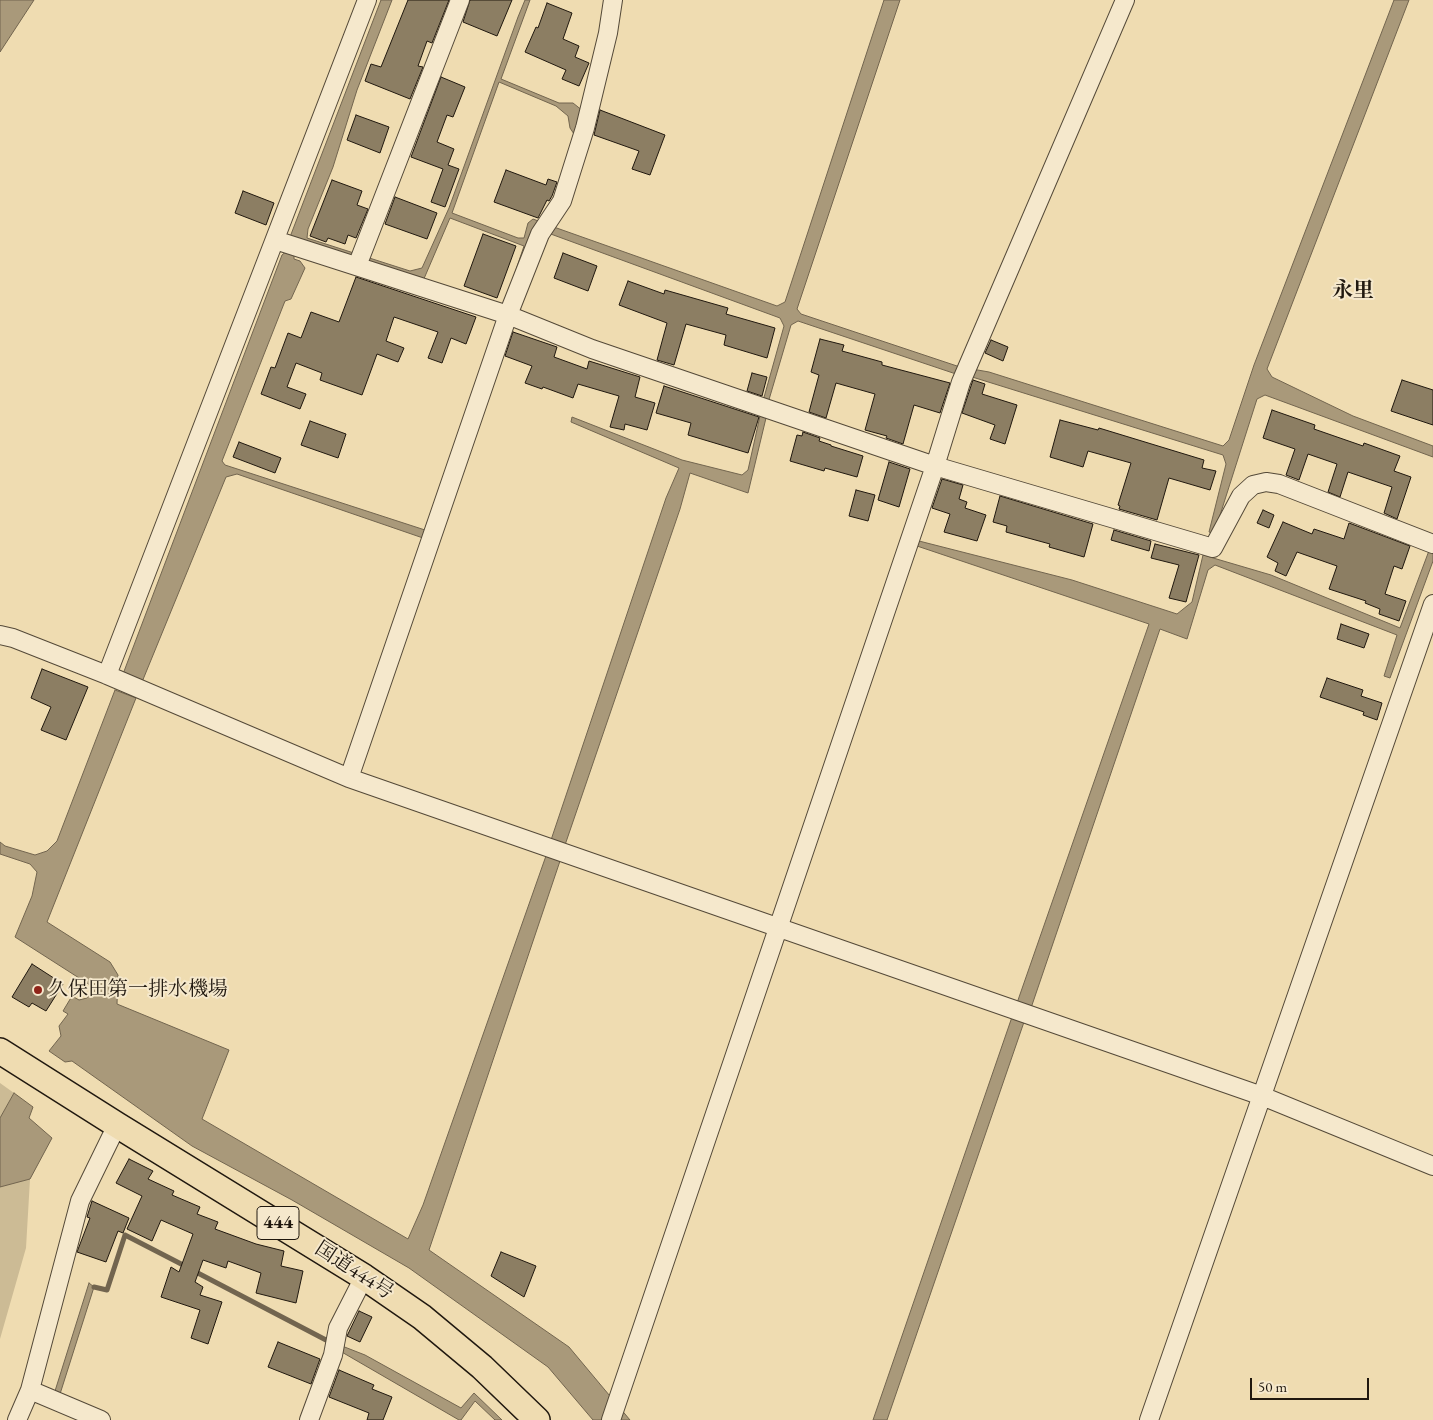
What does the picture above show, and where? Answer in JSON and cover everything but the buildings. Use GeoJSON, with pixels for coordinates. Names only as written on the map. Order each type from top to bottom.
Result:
{"type":"FeatureCollection","features":[{"type":"Feature","properties":{"kind":"highway","name":"国道444号"},"geometry":{"type":"LineString","coordinates":[[0,1051],[364,1277],[422,1317],[482,1368],[537,1420]]}},
{"type":"Feature","properties":{"kind":"street"},"geometry":{"type":"LineString","coordinates":[[107,675],[367,0]]}},
{"type":"Feature","properties":{"kind":"street"},"geometry":{"type":"LineString","coordinates":[[357,266],[460,0]]}},
{"type":"Feature","properties":{"kind":"street"},"geometry":{"type":"LineString","coordinates":[[349,778],[508,315],[540,234],[562,201],[585,128],[608,33],[613,0]]}},
{"type":"Feature","properties":{"kind":"street"},"geometry":{"type":"LineString","coordinates":[[611,1420],[935,466],[961,382],[1125,0]]}},
{"type":"Feature","properties":{"kind":"street"},"geometry":{"type":"LineString","coordinates":[[275,240],[508,315],[592,349],[935,466],[1213,548],[1241,496],[1253,485],[1266,482],[1279,484],[1433,544]]}},
{"type":"Feature","properties":{"kind":"street"},"geometry":{"type":"LineString","coordinates":[[1149,1420],[1433,604]]}},
{"type":"Feature","properties":{"kind":"street"},"geometry":{"type":"LineString","coordinates":[[0,634],[107,675],[349,778],[1262,1096],[1433,1166]]}},
{"type":"Feature","properties":{"kind":"street"},"geometry":{"type":"LineString","coordinates":[[17,1420],[30,1390],[80,1201],[117,1125]]}},
{"type":"Feature","properties":{"kind":"street"},"geometry":{"type":"LineString","coordinates":[[309,1420],[333,1355],[338,1328],[364,1277]]}},
{"type":"Feature","properties":{"kind":"street"},"geometry":{"type":"LineString","coordinates":[[30,1390],[102,1420]]}},
{"type":"Feature","properties":{"kind":"shaded area"},"geometry":{"type":"Polygon","coordinates":[[[0,0],[34,0],[0,52],[0,0]]]}},
{"type":"Feature","properties":{"kind":"shaded area"},"geometry":{"type":"Polygon","coordinates":[[[381,0],[392,0],[357,90],[333,167],[308,229],[307,238],[410,271],[422,268],[449,208],[518,17],[525,0],[530,0],[501,79],[559,103],[573,103],[583,111],[576,137],[570,128],[568,116],[556,106],[499,82],[452,213],[518,238],[524,238],[528,223],[533,219],[541,222],[504,305],[524,246],[450,218],[423,281],[290,237],[381,0]]]}},
{"type":"Feature","properties":{"kind":"shaded area"},"geometry":{"type":"Polygon","coordinates":[[[884,0],[900,0],[797,309],[801,314],[960,367],[956,374],[798,321],[791,325],[768,403],[763,401],[784,326],[780,318],[548,233],[551,226],[777,306],[785,302],[884,0]]]}},
{"type":"Feature","properties":{"kind":"shaded area"},"geometry":{"type":"Polygon","coordinates":[[[1394,0],[1409,0],[1267,369],[1272,377],[1353,416],[1433,446],[1433,457],[1265,395],[1257,399],[1214,534],[1209,532],[1226,464],[1223,455],[969,376],[972,369],[989,372],[1223,446],[1229,440],[1254,365],[1394,0]]]}},
{"type":"Feature","properties":{"kind":"shaded area"},"geometry":{"type":"Polygon","coordinates":[[[288,250],[294,252],[294,259],[300,261],[305,268],[291,299],[285,301],[222,461],[225,465],[425,530],[423,538],[237,474],[226,477],[142,682],[123,674],[282,255],[288,250]]]}},
{"type":"Feature","properties":{"kind":"shaded area"},"geometry":{"type":"Polygon","coordinates":[[[760,416],[766,418],[748,493],[690,473],[680,509],[565,845],[551,840],[666,498],[679,468],[571,422],[572,417],[682,460],[742,475],[748,470],[760,416]]]}},
{"type":"Feature","properties":{"kind":"shaded area"},"geometry":{"type":"Polygon","coordinates":[[[919,541],[1072,580],[1177,614],[1192,602],[1203,555],[1271,575],[1400,628],[1430,548],[1433,549],[1433,561],[1390,678],[1384,676],[1397,635],[1215,565],[1208,570],[1187,639],[1160,629],[1031,1008],[1017,1003],[1149,624],[917,546],[919,541]]]}},
{"type":"Feature","properties":{"kind":"shaded area"},"geometry":{"type":"Polygon","coordinates":[[[115,690],[136,698],[47,922],[110,962],[118,975],[117,1004],[229,1050],[202,1119],[408,1239],[423,1205],[547,853],[561,858],[429,1250],[569,1347],[630,1420],[593,1420],[548,1367],[409,1268],[292,1200],[192,1146],[72,1061],[65,1062],[49,1051],[61,1036],[59,1026],[68,1014],[63,1011],[72,996],[79,1000],[87,998],[91,991],[90,985],[15,937],[32,896],[37,872],[30,864],[0,854],[0,842],[5,846],[35,855],[47,851],[57,841],[115,690]]]}},
{"type":"Feature","properties":{"kind":"shaded area"},"geometry":{"type":"Polygon","coordinates":[[[1012,1017],[1024,1022],[887,1420],[873,1420],[1012,1017]]]}},
{"type":"Feature","properties":{"kind":"shaded area"},"geometry":{"type":"Polygon","coordinates":[[[0,1083],[14,1093],[0,1118],[0,1083]]]}},
{"type":"Feature","properties":{"kind":"shaded area"},"geometry":{"type":"Polygon","coordinates":[[[14,1093],[33,1107],[29,1118],[52,1138],[30,1179],[0,1187],[0,1118],[14,1093]]]}},
{"type":"Feature","properties":{"kind":"shaded area"},"geometry":{"type":"Polygon","coordinates":[[[52,1138],[30,1179],[26,1248],[0,1339],[0,1176],[52,1138]]]}},
{"type":"Feature","properties":{"kind":"shaded area"},"geometry":{"type":"Polygon","coordinates":[[[89,1283],[94,1287],[60,1394],[55,1391],[89,1283]]]}},
{"type":"Feature","properties":{"kind":"shaded area"},"geometry":{"type":"Polygon","coordinates":[[[342,1346],[365,1355],[461,1408],[474,1393],[502,1420],[495,1420],[475,1401],[461,1420],[459,1420],[340,1351],[342,1346]]]}},
{"type":"Feature","properties":{"kind":"waterway"},"geometry":{"type":"LineString","coordinates":[[94,1287],[107,1290],[125,1235],[187,1267]]}},
{"type":"Feature","properties":{"kind":"waterway"},"geometry":{"type":"LineString","coordinates":[[194,1271],[326,1340]]}},
{"type":"Feature","properties":{"kind":"place","name":"久保田第一排水機場"},"geometry":{"type":"Point","coordinates":[38,990]}},
{"type":"Feature","properties":{"kind":"district","name":"永里"},"geometry":{"type":"Point","coordinates":[1353,291]}}]}
